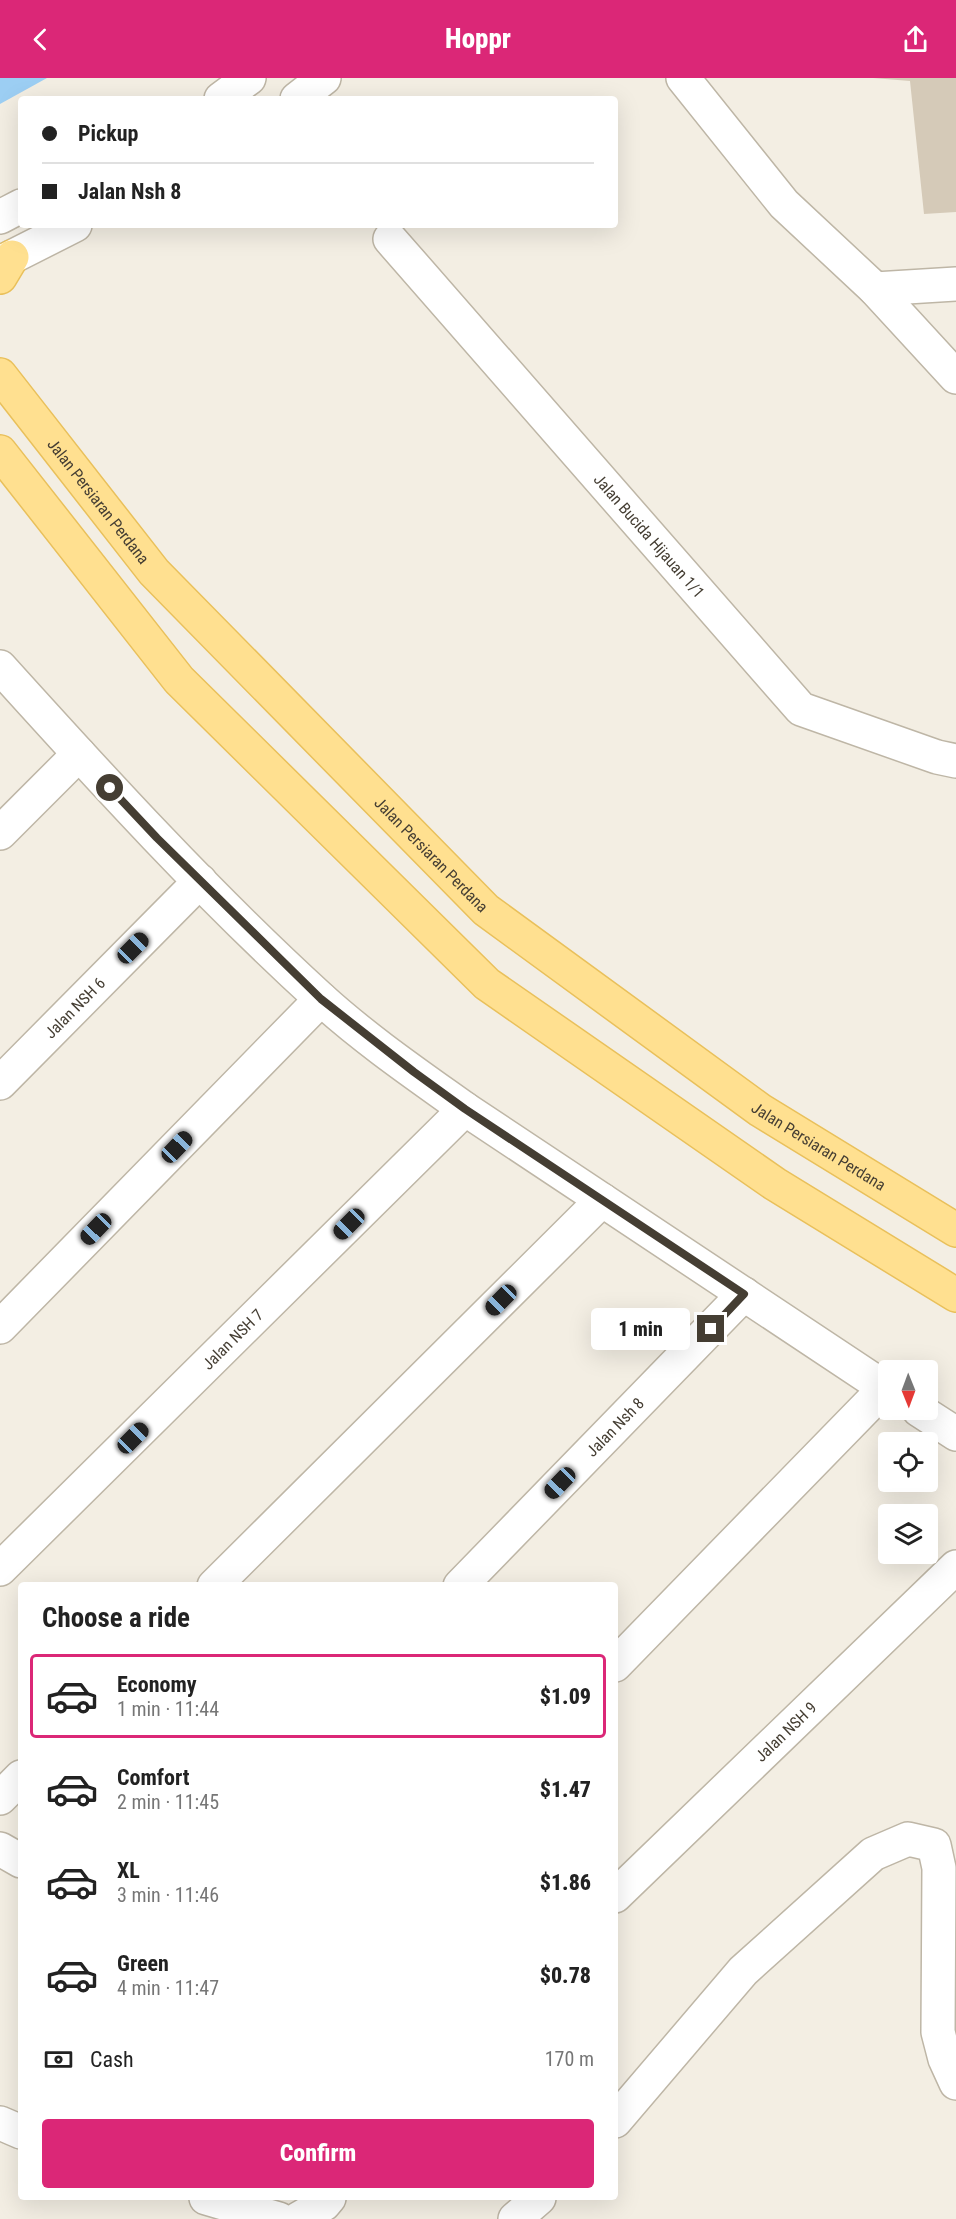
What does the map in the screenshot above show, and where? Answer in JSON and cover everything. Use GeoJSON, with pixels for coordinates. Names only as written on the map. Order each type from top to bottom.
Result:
{"type":"FeatureCollection","features":[{"type":"Feature","properties":{"kind":"main road","name":"Jalan Persiaran Perdana"},"geometry":{"type":"LineString","coordinates":[[0,375],[154,572],[486,910],[760,1110],[956,1230]]}},
{"type":"Feature","properties":{"kind":"main road"},"geometry":{"type":"LineString","coordinates":[[0,452],[179,680],[487,984],[775,1184],[956,1295]]}},
{"type":"Feature","properties":{"kind":"street"},"geometry":{"type":"LineString","coordinates":[[225,96],[249,78]]}},
{"type":"Feature","properties":{"kind":"street"},"geometry":{"type":"LineString","coordinates":[[301,96],[324,78]]}},
{"type":"Feature","properties":{"kind":"street"},"geometry":{"type":"LineString","coordinates":[[683,78],[784,204],[875,289],[956,377]]}},
{"type":"Feature","properties":{"kind":"street"},"geometry":{"type":"LineString","coordinates":[[0,216],[18,207]]}},
{"type":"Feature","properties":{"kind":"street"},"geometry":{"type":"LineString","coordinates":[[4,265],[70,228]]}},
{"type":"Feature","properties":{"kind":"street","name":"Jalan Bucida Hijauan 1/1"},"geometry":{"type":"LineString","coordinates":[[390,239],[801,709],[937,757],[956,761]]}},
{"type":"Feature","properties":{"kind":"street"},"geometry":{"type":"LineString","coordinates":[[875,289],[956,284]]}},
{"type":"Feature","properties":{"kind":"street"},"geometry":{"type":"LineString","coordinates":[[0,667],[200,881],[321,999],[465,1109],[878,1383]]}},
{"type":"Feature","properties":{"kind":"street"},"geometry":{"type":"LineString","coordinates":[[0,833],[79,754]]}},
{"type":"Feature","properties":{"kind":"street","name":"Jalan NSH 6"},"geometry":{"type":"LineString","coordinates":[[0,1083],[200,881]]}},
{"type":"Feature","properties":{"kind":"street"},"geometry":{"type":"LineString","coordinates":[[0,1327],[321,999]]}},
{"type":"Feature","properties":{"kind":"street","name":"Jalan NSH 7"},"geometry":{"type":"LineString","coordinates":[[0,1569],[465,1109]]}},
{"type":"Feature","properties":{"kind":"street"},"geometry":{"type":"LineString","coordinates":[[218,1582],[602,1200]]}},
{"type":"Feature","properties":{"kind":"street","name":"Jalan Nsh 8"},"geometry":{"type":"LineString","coordinates":[[464,1582],[744,1294]]}},
{"type":"Feature","properties":{"kind":"street"},"geometry":{"type":"LineString","coordinates":[[618,1662],[878,1398]]}},
{"type":"Feature","properties":{"kind":"street"},"geometry":{"type":"LineString","coordinates":[[934,1420],[956,1434]]}},
{"type":"Feature","properties":{"kind":"street","name":"Jalan NSH 9"},"geometry":{"type":"LineString","coordinates":[[618,1893],[956,1567]]}},
{"type":"Feature","properties":{"kind":"street"},"geometry":{"type":"LineString","coordinates":[[0,1798],[18,1781]]}},
{"type":"Feature","properties":{"kind":"street"},"geometry":{"type":"LineString","coordinates":[[618,2117],[743,1971],[873,1854],[908,1839],[934,1845],[939,1868],[938,2032],[945,2059],[956,2083]]}},
{"type":"Feature","properties":{"kind":"street"},"geometry":{"type":"LineString","coordinates":[[0,1850],[18,1859]]}},
{"type":"Feature","properties":{"kind":"street"},"geometry":{"type":"LineString","coordinates":[[0,2123],[18,2131]]}},
{"type":"Feature","properties":{"kind":"street"},"geometry":{"type":"LineString","coordinates":[[213,2200],[279,2219]]}},
{"type":"Feature","properties":{"kind":"street"},"geometry":{"type":"LineString","coordinates":[[298,2219],[328,2200]]}},
{"type":"Feature","properties":{"kind":"street"},"geometry":{"type":"LineString","coordinates":[[515,2219],[537,2200]]}},
{"type":"Feature","properties":{"kind":"water"},"geometry":{"type":"Polygon","coordinates":[[[0,78],[47,78],[0,104],[0,78]]]}},
{"type":"Feature","properties":{"kind":"building"},"geometry":{"type":"Polygon","coordinates":[[[873,78],[956,78],[956,212],[924,214],[910,81],[873,78]]]}},
{"type":"Feature","properties":{"kind":"route"},"geometry":{"type":"LineString","coordinates":[[110,788],[157,838],[321,999],[465,1109],[744,1294],[711,1329]]}}]}
